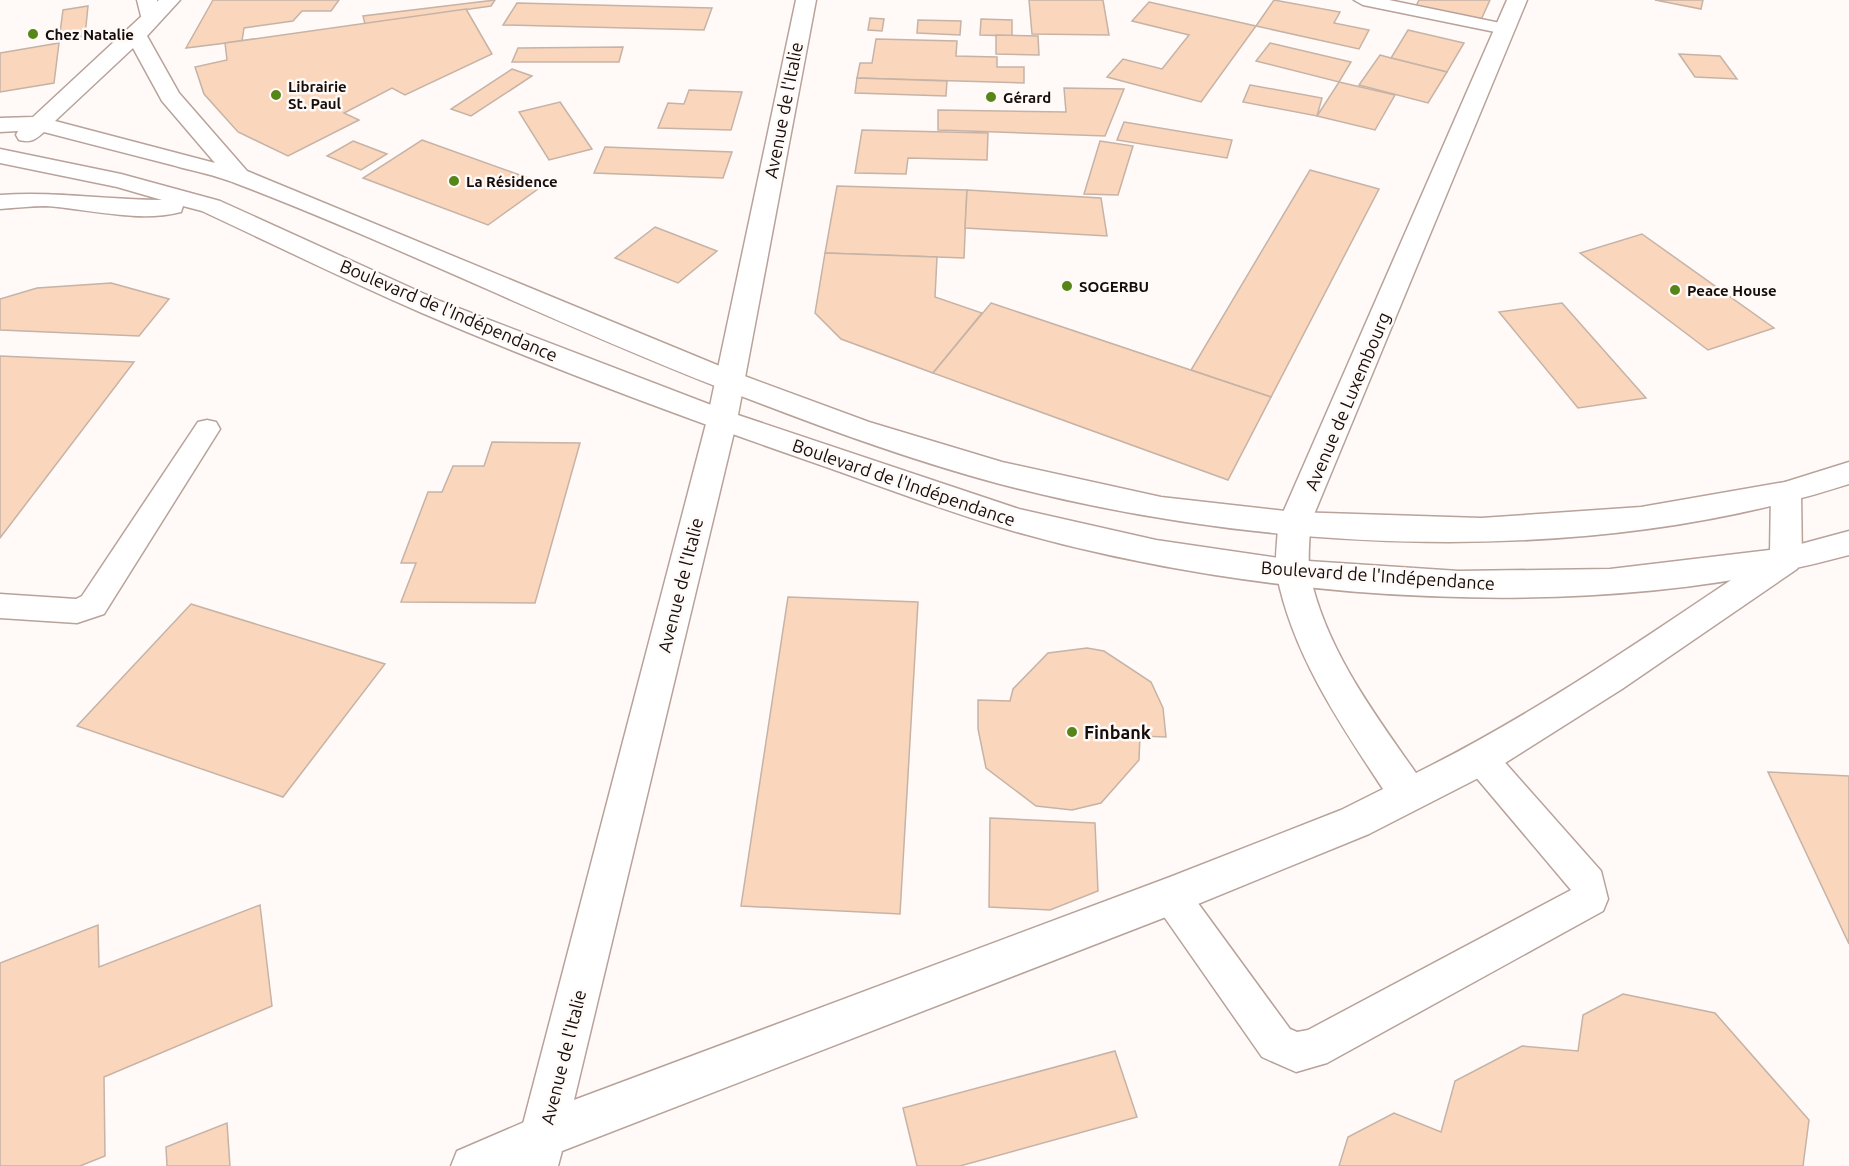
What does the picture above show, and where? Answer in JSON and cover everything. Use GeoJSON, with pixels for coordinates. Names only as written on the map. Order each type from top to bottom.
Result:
{"type":"FeatureCollection","features":[{"type":"Feature","properties":{"kind":"street"},"geometry":{"type":"LineString","coordinates":[[1,157],[40,124],[144,18],[170,0]]}},
{"type":"Feature","properties":{"kind":"street","name":"Avenue de l'Italie"},"geometry":{"type":"LineString","coordinates":[[539,1150],[722,420],[806,0]]}},
{"type":"Feature","properties":{"kind":"street","name":"Avenue de Luxembourg"},"geometry":{"type":"LineString","coordinates":[[1409,795],[1363,728],[1331,674],[1309,625],[1293,573],[1294,524],[1517,0]]}},
{"type":"Feature","properties":{"kind":"street"},"geometry":{"type":"LineString","coordinates":[[144,18],[170,96],[239,176]]}},
{"type":"Feature","properties":{"kind":"street","name":"Boulevard de l'Indépendance"},"geometry":{"type":"LineString","coordinates":[[0,125],[40,124],[239,176],[729,381],[859,429],[1001,473],[1161,508],[1294,524],[1481,530],[1641,519],[1786,493],[1849,473]]}},
{"type":"Feature","properties":{"kind":"street","name":"Boulevard de l'Indépendance"},"geometry":{"type":"LineString","coordinates":[[1,157],[120,181],[211,206],[431,306],[722,420],[1016,520],[1156,552],[1293,573],[1459,584],[1610,582],[1786,560],[1849,543]]}},
{"type":"Feature","properties":{"kind":"street"},"geometry":{"type":"LineString","coordinates":[[0,202],[44,199],[123,207],[211,206]]}},
{"type":"Feature","properties":{"kind":"street"},"geometry":{"type":"LineString","coordinates":[[539,1150],[1355,822],[1481,759],[1610,679],[1786,560],[1786,493]]}},
{"type":"Feature","properties":{"kind":"lane"},"geometry":{"type":"LineString","coordinates":[[1363,0],[1505,29]]}},
{"type":"Feature","properties":{"kind":"lane"},"geometry":{"type":"LineString","coordinates":[[0,606],[77,611],[93,605],[207,429]]}},
{"type":"Feature","properties":{"kind":"lane"},"geometry":{"type":"LineString","coordinates":[[1171,896],[1276,1042],[1296,1052],[1313,1049],[1590,899],[1588,883],[1481,759]]}},
{"type":"Feature","properties":{"kind":"lane"},"geometry":{"type":"LineString","coordinates":[[472,1166],[539,1150]]}},
{"type":"Feature","properties":{"kind":"building"},"geometry":{"type":"Polygon","coordinates":[[[213,0],[339,0],[331,11],[302,11],[293,21],[244,28],[242,41],[186,48],[213,0]]]}},
{"type":"Feature","properties":{"kind":"building"},"geometry":{"type":"Polygon","coordinates":[[[495,0],[491,6],[365,24],[363,16],[495,0]]]}},
{"type":"Feature","properties":{"kind":"building"},"geometry":{"type":"Polygon","coordinates":[[[1029,0],[1103,0],[1109,35],[1032,34],[1029,0]]]}},
{"type":"Feature","properties":{"kind":"building"},"geometry":{"type":"Polygon","coordinates":[[[1274,0],[1340,12],[1334,23],[1369,30],[1359,49],[1256,26],[1274,0]]]}},
{"type":"Feature","properties":{"kind":"building"},"geometry":{"type":"Polygon","coordinates":[[[1419,0],[1490,0],[1481,20],[1416,6],[1419,0]]]}},
{"type":"Feature","properties":{"kind":"building"},"geometry":{"type":"Polygon","coordinates":[[[1655,0],[1703,0],[1701,9],[1655,0]]]}},
{"type":"Feature","properties":{"kind":"building"},"geometry":{"type":"Polygon","coordinates":[[[1149,2],[1256,26],[1201,102],[1107,77],[1123,59],[1162,69],[1189,35],[1132,21],[1149,2]]]}},
{"type":"Feature","properties":{"kind":"building"},"geometry":{"type":"Polygon","coordinates":[[[517,3],[712,8],[704,30],[503,25],[517,3]]]}},
{"type":"Feature","properties":{"kind":"building"},"geometry":{"type":"Polygon","coordinates":[[[88,6],[85,36],[59,40],[63,10],[88,6]]]}},
{"type":"Feature","properties":{"kind":"building"},"geometry":{"type":"Polygon","coordinates":[[[466,9],[492,54],[405,95],[392,88],[344,113],[359,120],[288,156],[238,132],[204,94],[195,67],[227,60],[225,43],[466,9]]]}},
{"type":"Feature","properties":{"kind":"building"},"geometry":{"type":"Polygon","coordinates":[[[870,18],[884,19],[882,31],[868,30],[870,18]]]}},
{"type":"Feature","properties":{"kind":"building"},"geometry":{"type":"Polygon","coordinates":[[[981,19],[1012,20],[1012,36],[980,35],[981,19]]]}},
{"type":"Feature","properties":{"kind":"building"},"geometry":{"type":"Polygon","coordinates":[[[918,20],[961,21],[960,35],[917,33],[918,20]]]}},
{"type":"Feature","properties":{"kind":"building"},"geometry":{"type":"Polygon","coordinates":[[[1408,30],[1464,43],[1447,72],[1391,58],[1408,30]]]}},
{"type":"Feature","properties":{"kind":"building"},"geometry":{"type":"Polygon","coordinates":[[[996,35],[1038,36],[1039,55],[996,54],[996,35]]]}},
{"type":"Feature","properties":{"kind":"building"},"geometry":{"type":"Polygon","coordinates":[[[876,39],[957,41],[956,56],[997,57],[997,67],[1024,67],[1024,83],[857,78],[860,63],[872,63],[876,39]]]}},
{"type":"Feature","properties":{"kind":"building"},"geometry":{"type":"Polygon","coordinates":[[[59,43],[54,83],[0,92],[0,53],[59,43]]]}},
{"type":"Feature","properties":{"kind":"building"},"geometry":{"type":"Polygon","coordinates":[[[1270,43],[1351,62],[1339,82],[1256,61],[1270,43]]]}},
{"type":"Feature","properties":{"kind":"building"},"geometry":{"type":"Polygon","coordinates":[[[623,47],[619,62],[512,62],[518,48],[623,47]]]}},
{"type":"Feature","properties":{"kind":"building"},"geometry":{"type":"Polygon","coordinates":[[[1679,54],[1720,56],[1737,79],[1695,77],[1679,54]]]}},
{"type":"Feature","properties":{"kind":"building"},"geometry":{"type":"Polygon","coordinates":[[[1380,55],[1447,72],[1428,103],[1359,85],[1380,55]]]}},
{"type":"Feature","properties":{"kind":"building"},"geometry":{"type":"Polygon","coordinates":[[[512,69],[532,76],[471,116],[451,109],[512,69]]]}},
{"type":"Feature","properties":{"kind":"building"},"geometry":{"type":"Polygon","coordinates":[[[857,78],[947,81],[946,96],[855,93],[857,78]]]}},
{"type":"Feature","properties":{"kind":"building"},"geometry":{"type":"Polygon","coordinates":[[[1339,82],[1395,95],[1375,130],[1317,116],[1339,82]]]}},
{"type":"Feature","properties":{"kind":"building"},"geometry":{"type":"Polygon","coordinates":[[[1250,85],[1322,98],[1317,116],[1243,102],[1250,85]]]}},
{"type":"Feature","properties":{"kind":"building"},"geometry":{"type":"Polygon","coordinates":[[[1064,88],[1124,89],[1105,136],[938,130],[938,110],[1066,112],[1064,88]]]}},
{"type":"Feature","properties":{"kind":"building"},"geometry":{"type":"Polygon","coordinates":[[[689,90],[742,92],[731,130],[658,128],[668,103],[684,104],[689,90]]]}},
{"type":"Feature","properties":{"kind":"building"},"geometry":{"type":"Polygon","coordinates":[[[560,102],[592,149],[549,160],[519,112],[560,102]]]}},
{"type":"Feature","properties":{"kind":"building"},"geometry":{"type":"Polygon","coordinates":[[[1124,122],[1232,140],[1227,158],[1117,140],[1124,122]]]}},
{"type":"Feature","properties":{"kind":"building"},"geometry":{"type":"Polygon","coordinates":[[[862,130],[988,133],[987,160],[908,158],[906,174],[855,173],[862,130]]]}},
{"type":"Feature","properties":{"kind":"building","name":"La Résidence"},"geometry":{"type":"Polygon","coordinates":[[[422,140],[545,184],[488,225],[363,178],[422,140]]]}},
{"type":"Feature","properties":{"kind":"building"},"geometry":{"type":"Polygon","coordinates":[[[353,141],[387,154],[361,170],[327,156],[353,141]]]}},
{"type":"Feature","properties":{"kind":"building"},"geometry":{"type":"Polygon","coordinates":[[[1100,141],[1133,146],[1118,195],[1084,194],[1100,141]]]}},
{"type":"Feature","properties":{"kind":"building"},"geometry":{"type":"Polygon","coordinates":[[[605,147],[732,152],[723,178],[594,173],[605,147]]]}},
{"type":"Feature","properties":{"kind":"building"},"geometry":{"type":"Polygon","coordinates":[[[1310,170],[1379,189],[1271,397],[1191,370],[1310,170]]]}},
{"type":"Feature","properties":{"kind":"building"},"geometry":{"type":"Polygon","coordinates":[[[837,186],[967,190],[964,258],[825,253],[837,186]]]}},
{"type":"Feature","properties":{"kind":"building"},"geometry":{"type":"Polygon","coordinates":[[[967,190],[1101,198],[1107,236],[965,228],[967,190]]]}},
{"type":"Feature","properties":{"kind":"building"},"geometry":{"type":"Polygon","coordinates":[[[655,227],[717,251],[678,283],[615,258],[655,227]]]}},
{"type":"Feature","properties":{"kind":"building","name":"Peace House"},"geometry":{"type":"Polygon","coordinates":[[[1642,234],[1774,328],[1708,350],[1580,253],[1642,234]]]}},
{"type":"Feature","properties":{"kind":"building"},"geometry":{"type":"Polygon","coordinates":[[[825,253],[937,257],[935,297],[982,313],[933,373],[841,339],[815,313],[825,253]]]}},
{"type":"Feature","properties":{"kind":"building"},"geometry":{"type":"Polygon","coordinates":[[[111,283],[169,299],[139,336],[0,330],[0,299],[37,288],[111,283]]]}},
{"type":"Feature","properties":{"kind":"building"},"geometry":{"type":"Polygon","coordinates":[[[991,303],[1271,397],[1228,480],[933,373],[991,303]]]}},
{"type":"Feature","properties":{"kind":"building"},"geometry":{"type":"Polygon","coordinates":[[[1562,303],[1646,398],[1578,408],[1499,312],[1562,303]]]}},
{"type":"Feature","properties":{"kind":"building"},"geometry":{"type":"Polygon","coordinates":[[[0,356],[134,362],[0,538],[0,356]]]}},
{"type":"Feature","properties":{"kind":"building"},"geometry":{"type":"Polygon","coordinates":[[[492,442],[580,443],[535,603],[401,602],[416,563],[401,563],[428,492],[442,492],[453,466],[484,466],[492,442]]]}},
{"type":"Feature","properties":{"kind":"building"},"geometry":{"type":"Polygon","coordinates":[[[788,597],[918,602],[900,914],[741,906],[788,597]]]}},
{"type":"Feature","properties":{"kind":"building"},"geometry":{"type":"Polygon","coordinates":[[[191,604],[385,664],[283,797],[77,726],[191,604]]]}},
{"type":"Feature","properties":{"kind":"building","name":"Finbank"},"geometry":{"type":"Polygon","coordinates":[[[1087,648],[1104,651],[1151,682],[1163,708],[1166,737],[1140,736],[1139,760],[1101,803],[1072,810],[1036,806],[986,768],[978,729],[978,700],[1010,701],[1013,689],[1048,653],[1087,648]]]}},
{"type":"Feature","properties":{"kind":"building"},"geometry":{"type":"Polygon","coordinates":[[[1768,772],[1849,776],[1849,944],[1768,772]]]}},
{"type":"Feature","properties":{"kind":"building"},"geometry":{"type":"Polygon","coordinates":[[[990,818],[1095,823],[1098,891],[1050,910],[989,907],[990,818]]]}},
{"type":"Feature","properties":{"kind":"building"},"geometry":{"type":"Polygon","coordinates":[[[260,905],[272,1006],[104,1077],[105,1156],[80,1166],[0,1166],[0,963],[98,925],[99,967],[260,905]]]}},
{"type":"Feature","properties":{"kind":"building"},"geometry":{"type":"Polygon","coordinates":[[[1623,994],[1715,1013],[1809,1120],[1803,1166],[1339,1166],[1348,1137],[1394,1113],[1441,1132],[1455,1081],[1522,1046],[1578,1051],[1583,1015],[1623,994]]]}},
{"type":"Feature","properties":{"kind":"building"},"geometry":{"type":"Polygon","coordinates":[[[1115,1051],[1137,1117],[960,1166],[917,1166],[903,1108],[1115,1051]]]}},
{"type":"Feature","properties":{"kind":"building"},"geometry":{"type":"Polygon","coordinates":[[[227,1123],[230,1166],[167,1166],[166,1147],[227,1123]]]}},
{"type":"Feature","properties":{"kind":"place","name":"Chez Natalie"},"geometry":{"type":"Point","coordinates":[33,34]}},
{"type":"Feature","properties":{"kind":"place","name":"Librairie St. Paul"},"geometry":{"type":"Point","coordinates":[276,95]}},
{"type":"Feature","properties":{"kind":"place","name":"Gérard"},"geometry":{"type":"Point","coordinates":[991,97]}},
{"type":"Feature","properties":{"kind":"place","name":"La Résidence"},"geometry":{"type":"Point","coordinates":[454,181]}},
{"type":"Feature","properties":{"kind":"place","name":"SOGERBU"},"geometry":{"type":"Point","coordinates":[1067,286]}},
{"type":"Feature","properties":{"kind":"place","name":"Peace House"},"geometry":{"type":"Point","coordinates":[1675,290]}},
{"type":"Feature","properties":{"kind":"place","name":"Finbank"},"geometry":{"type":"Point","coordinates":[1072,732]}}]}
